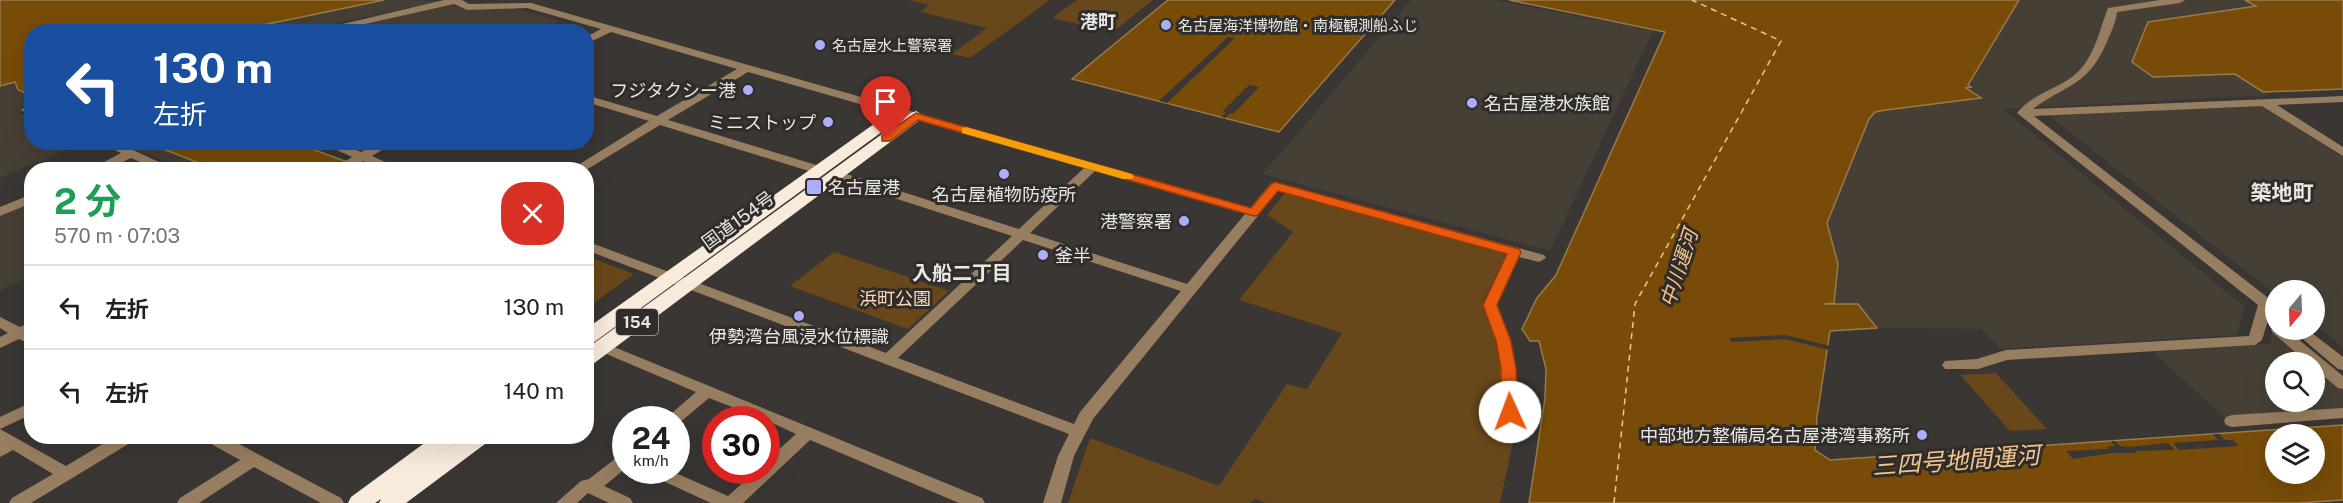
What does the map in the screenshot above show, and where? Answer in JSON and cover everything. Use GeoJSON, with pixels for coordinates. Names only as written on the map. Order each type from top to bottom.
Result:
{"type":"FeatureCollection","features":[{"type":"Feature","properties":{"kind":"highway","name":"国道154号"},"geometry":{"type":"LineString","coordinates":[[594,346],[908,114]]}},
{"type":"Feature","properties":{"kind":"highway"},"geometry":{"type":"LineString","coordinates":[[359,503],[439,444]]}},
{"type":"Feature","properties":{"kind":"highway"},"geometry":{"type":"LineString","coordinates":[[390,503],[470,444]]}},
{"type":"Feature","properties":{"kind":"street"},"geometry":{"type":"LineString","coordinates":[[350,24],[456,0],[467,7],[527,5],[1254,213]]}},
{"type":"Feature","properties":{"kind":"street"},"geometry":{"type":"LineString","coordinates":[[2023,113],[2032,102],[2070,84],[2085,72],[2111,19],[2112,10],[2180,0]]}},
{"type":"Feature","properties":{"kind":"street"},"geometry":{"type":"LineString","coordinates":[[594,36],[609,28]]}},
{"type":"Feature","properties":{"kind":"street"},"geometry":{"type":"LineString","coordinates":[[589,162],[746,68]]}},
{"type":"Feature","properties":{"kind":"street"},"geometry":{"type":"LineString","coordinates":[[2023,113],[2343,99]]}},
{"type":"Feature","properties":{"kind":"street"},"geometry":{"type":"LineString","coordinates":[[594,100],[1190,289]]}},
{"type":"Feature","properties":{"kind":"street"},"geometry":{"type":"LineString","coordinates":[[2264,102],[2343,152]]}},
{"type":"Feature","properties":{"kind":"street"},"geometry":{"type":"LineString","coordinates":[[2023,113],[2246,288],[2265,293]]}},
{"type":"Feature","properties":{"kind":"street"},"geometry":{"type":"LineString","coordinates":[[124,150],[152,162]]}},
{"type":"Feature","properties":{"kind":"street"},"geometry":{"type":"LineString","coordinates":[[341,150],[369,162]]}},
{"type":"Feature","properties":{"kind":"street"},"geometry":{"type":"LineString","coordinates":[[352,162],[374,150]]}},
{"type":"Feature","properties":{"kind":"street"},"geometry":{"type":"LineString","coordinates":[[112,162],[131,153]]}},
{"type":"Feature","properties":{"kind":"street"},"geometry":{"type":"LineString","coordinates":[[887,360],[1093,167]]}},
{"type":"Feature","properties":{"kind":"street"},"geometry":{"type":"LineString","coordinates":[[1052,503],[1077,431],[1086,416],[1275,186],[1539,258]]}},
{"type":"Feature","properties":{"kind":"street"},"geometry":{"type":"LineString","coordinates":[[0,212],[24,202]]}},
{"type":"Feature","properties":{"kind":"street"},"geometry":{"type":"LineString","coordinates":[[594,248],[1077,431]]}},
{"type":"Feature","properties":{"kind":"street"},"geometry":{"type":"LineString","coordinates":[[1510,412],[1504,341],[1490,305],[1515,252]]}},
{"type":"Feature","properties":{"kind":"street"},"geometry":{"type":"LineString","coordinates":[[1950,365],[1978,364],[2006,355],[2255,340],[2265,319]]}},
{"type":"Feature","properties":{"kind":"street"},"geometry":{"type":"LineString","coordinates":[[0,322],[24,331]]}},
{"type":"Feature","properties":{"kind":"street"},"geometry":{"type":"LineString","coordinates":[[0,343],[24,334]]}},
{"type":"Feature","properties":{"kind":"street"},"geometry":{"type":"LineString","coordinates":[[2290,340],[2343,384]]}},
{"type":"Feature","properties":{"kind":"street"},"geometry":{"type":"LineString","coordinates":[[2312,340],[2343,365]]}},
{"type":"Feature","properties":{"kind":"street"},"geometry":{"type":"LineString","coordinates":[[2325,340],[2343,354]]}},
{"type":"Feature","properties":{"kind":"street"},"geometry":{"type":"LineString","coordinates":[[594,349],[707,391],[976,503]]}},
{"type":"Feature","properties":{"kind":"street"},"geometry":{"type":"LineString","coordinates":[[689,406],[707,391]]}},
{"type":"Feature","properties":{"kind":"street"},"geometry":{"type":"LineString","coordinates":[[0,424],[24,410]]}},
{"type":"Feature","properties":{"kind":"street"},"geometry":{"type":"LineString","coordinates":[[2232,421],[2343,413]]}},
{"type":"Feature","properties":{"kind":"street"},"geometry":{"type":"LineString","coordinates":[[780,458],[808,433]]}},
{"type":"Feature","properties":{"kind":"street"},"geometry":{"type":"LineString","coordinates":[[4,443],[66,474]]}},
{"type":"Feature","properties":{"kind":"street"},"geometry":{"type":"LineString","coordinates":[[25,502],[116,444]]}},
{"type":"Feature","properties":{"kind":"street"},"geometry":{"type":"LineString","coordinates":[[225,444],[335,503]]}},
{"type":"Feature","properties":{"kind":"street"},"geometry":{"type":"LineString","coordinates":[[186,503],[252,459]]}},
{"type":"Feature","properties":{"kind":"street"},"geometry":{"type":"LineString","coordinates":[[591,487],[612,470]]}},
{"type":"Feature","properties":{"kind":"street"},"geometry":{"type":"LineString","coordinates":[[686,484],[730,503],[751,484]]}},
{"type":"Feature","properties":{"kind":"street"},"geometry":{"type":"LineString","coordinates":[[565,503],[587,485],[624,503]]}},
{"type":"Feature","properties":{"kind":"shaded area"},"geometry":{"type":"Polygon","coordinates":[[[384,0],[441,1],[333,24],[272,24],[384,0]]]}},
{"type":"Feature","properties":{"kind":"shaded area","name":"名古屋港水族館"},"geometry":{"type":"Polygon","coordinates":[[[1411,0],[1495,0],[1653,31],[1550,251],[1263,174],[1411,0]]]}},
{"type":"Feature","properties":{"kind":"shaded area"},"geometry":{"type":"Polygon","coordinates":[[[2019,0],[2245,0],[2257,6],[2148,22],[2153,77],[2235,74],[2268,95],[2003,109],[2245,307],[2237,335],[2000,349],[1982,329],[1877,328],[1858,304],[1824,305],[1838,264],[1827,224],[1869,118],[1875,112],[1886,110],[1980,98],[1965,87],[1969,86],[2019,0]]]}},
{"type":"Feature","properties":{"kind":"shaded area"},"geometry":{"type":"Polygon","coordinates":[[[448,5],[468,9],[513,8],[560,21],[555,24],[366,23],[448,5]]]}},
{"type":"Feature","properties":{"kind":"shaded area"},"geometry":{"type":"Polygon","coordinates":[[[15,82],[18,90],[24,92],[24,111],[19,113],[24,115],[24,150],[66,150],[38,162],[24,162],[24,168],[0,178],[0,86],[15,82]]]}},
{"type":"Feature","properties":{"kind":"shaded area"},"geometry":{"type":"Polygon","coordinates":[[[2260,104],[2343,157],[2343,348],[2325,333],[2325,280],[2265,280],[2265,286],[2048,115],[2260,104]]]}},
{"type":"Feature","properties":{"kind":"shaded area"},"geometry":{"type":"Polygon","coordinates":[[[137,150],[166,150],[196,162],[167,162],[137,150]]]}},
{"type":"Feature","properties":{"kind":"shaded area"},"geometry":{"type":"Polygon","coordinates":[[[24,206],[24,279],[0,291],[0,217],[24,206]]]}},
{"type":"Feature","properties":{"kind":"shaded area"},"geometry":{"type":"Polygon","coordinates":[[[2270,340],[2286,340],[2300,352],[2265,352],[2265,412],[2298,412],[2224,417],[2153,352],[2269,344],[2270,340]]]}},
{"type":"Feature","properties":{"kind":"shaded area"},"geometry":{"type":"Polygon","coordinates":[[[2325,373],[2343,388],[2343,409],[2325,410],[2325,373]]]}},
{"type":"Feature","properties":{"kind":"green space"},"geometry":{"type":"Polygon","coordinates":[[[908,0],[1050,0],[970,58],[952,54],[987,28],[920,12],[929,5],[908,0]]]}},
{"type":"Feature","properties":{"kind":"green space"},"geometry":{"type":"Polygon","coordinates":[[[1077,0],[1153,0],[1113,32],[1052,18],[1077,0]]]}},
{"type":"Feature","properties":{"kind":"green space"},"geometry":{"type":"Polygon","coordinates":[[[1286,192],[1507,252],[1483,302],[1511,382],[1525,386],[1500,503],[1266,503],[1255,499],[1250,503],[1068,503],[1090,438],[1219,486],[1287,384],[1307,389],[1342,333],[1239,300],[1293,232],[1267,215],[1286,192]]]}},
{"type":"Feature","properties":{"kind":"green space","name":"浜町公園"},"geometry":{"type":"Polygon","coordinates":[[[834,252],[949,291],[908,329],[790,286],[834,252]]]}},
{"type":"Feature","properties":{"kind":"green space"},"geometry":{"type":"Polygon","coordinates":[[[594,259],[634,274],[594,303],[594,259]]]}},
{"type":"Feature","properties":{"kind":"green space"},"geometry":{"type":"Polygon","coordinates":[[[1996,373],[2047,429],[2010,431],[1960,375],[1996,373]]]}},
{"type":"Feature","properties":{"kind":"water"},"geometry":{"type":"Polygon","coordinates":[[[0,0],[384,0],[268,24],[24,24],[24,92],[18,90],[15,82],[0,86],[0,0]]]}},
{"type":"Feature","properties":{"kind":"water"},"geometry":{"type":"Polygon","coordinates":[[[1168,0],[1395,0],[1279,132],[1072,79],[1168,0]]]}},
{"type":"Feature","properties":{"kind":"water"},"geometry":{"type":"Polygon","coordinates":[[[1509,0],[2019,0],[1968,85],[1971,87],[1966,88],[1981,98],[1875,112],[1869,119],[1827,223],[1838,264],[1834,303],[1824,304],[1858,304],[1877,328],[1830,331],[1817,417],[1815,450],[1830,460],[2265,430],[2265,484],[2325,484],[2325,426],[2343,425],[2343,500],[2299,503],[1529,503],[1545,398],[1546,369],[1539,341],[1530,341],[1522,329],[1537,298],[1556,275],[1665,32],[1509,0]]]}},
{"type":"Feature","properties":{"kind":"water"},"geometry":{"type":"Polygon","coordinates":[[[2245,0],[2343,0],[2343,89],[2263,92],[2235,74],[2153,77],[2132,62],[2148,22],[2256,6],[2245,0]]]}},
{"type":"Feature","properties":{"kind":"water"},"geometry":{"type":"Polygon","coordinates":[[[166,150],[315,150],[347,162],[196,162],[166,150]]]}},
{"type":"Feature","properties":{"kind":"pier"},"geometry":{"type":"Polygon","coordinates":[[[1228,37],[1235,38],[1167,103],[1159,101],[1228,37]]]}},
{"type":"Feature","properties":{"kind":"pier"},"geometry":{"type":"Polygon","coordinates":[[[1249,85],[1259,87],[1233,114],[1230,113],[1225,118],[1221,117],[1226,113],[1223,111],[1249,85]]]}},
{"type":"Feature","properties":{"kind":"pier"},"geometry":{"type":"Polygon","coordinates":[[[1785,335],[1830,346],[1829,350],[1786,339],[1731,342],[1729,338],[1785,335]]]}},
{"type":"Feature","properties":{"kind":"pier"},"geometry":{"type":"Polygon","coordinates":[[[2213,434],[2219,434],[2225,440],[2233,440],[2239,446],[2179,450],[2173,443],[2218,440],[2213,434]]]}},
{"type":"Feature","properties":{"kind":"pier"},"geometry":{"type":"Polygon","coordinates":[[[2111,441],[2115,441],[2120,446],[2131,447],[2168,443],[2175,450],[2112,453],[2073,459],[2066,451],[2108,449],[2107,447],[2115,446],[2111,441]]]}},
{"type":"Feature","properties":{"kind":"pier"},"geometry":{"type":"Polygon","coordinates":[[[1924,453],[1928,458],[1939,457],[1946,466],[1894,468],[1888,460],[1922,458],[1920,454],[1924,453]]]}},
{"type":"Feature","properties":{"kind":"ferry route"},"geometry":{"type":"LineString","coordinates":[[1614,503],[1635,304],[1781,41],[1692,0]]}},
{"type":"Feature","properties":{"kind":"slow traffic"},"geometry":{"type":"LineString","coordinates":[[966,130],[1128,177]]}},
{"type":"Feature","properties":{"kind":"place","name":"名古屋海洋博物館・南極観測船ふじ"},"geometry":{"type":"Point","coordinates":[1166,25]}},
{"type":"Feature","properties":{"kind":"place","name":"名古屋水上警察署"},"geometry":{"type":"Point","coordinates":[820,45]}},
{"type":"Feature","properties":{"kind":"place","name":"フジタクシー港"},"geometry":{"type":"Point","coordinates":[748,90]}},
{"type":"Feature","properties":{"kind":"place","name":"名古屋港水族館"},"geometry":{"type":"Point","coordinates":[1472,103]}},
{"type":"Feature","properties":{"kind":"place","name":"ミニストップ"},"geometry":{"type":"Point","coordinates":[828,122]}},
{"type":"Feature","properties":{"kind":"place","name":"名古屋植物防疫所"},"geometry":{"type":"Point","coordinates":[1004,174]}},
{"type":"Feature","properties":{"kind":"place","name":"名古屋港"},"geometry":{"type":"Point","coordinates":[814,187]}},
{"type":"Feature","properties":{"kind":"place","name":"港警察署"},"geometry":{"type":"Point","coordinates":[1184,221]}},
{"type":"Feature","properties":{"kind":"place","name":"釜半"},"geometry":{"type":"Point","coordinates":[1043,255]}},
{"type":"Feature","properties":{"kind":"place","name":"伊勢湾台風浸水位標識"},"geometry":{"type":"Point","coordinates":[799,316]}},
{"type":"Feature","properties":{"kind":"place","name":"中部地方整備局名古屋港湾事務所"},"geometry":{"type":"Point","coordinates":[1922,435]}},
{"type":"Feature","properties":{"kind":"district","name":"港町"},"geometry":{"type":"Point","coordinates":[1098,21]}},
{"type":"Feature","properties":{"kind":"district","name":"築地町"},"geometry":{"type":"Point","coordinates":[2282,192]}},
{"type":"Feature","properties":{"kind":"district","name":"入船二丁目"},"geometry":{"type":"Point","coordinates":[962,273]}},
{"type":"Feature","properties":{"kind":"route"},"geometry":{"type":"LineString","coordinates":[[886,138],[916,116],[1254,213],[1275,186],[1515,252],[1490,305],[1504,341],[1510,412]]}},
{"type":"Feature","properties":{"kind":"water label","name":"中川運河"},"geometry":{"type":"Point","coordinates":[1679,268]}},
{"type":"Feature","properties":{"kind":"water label","name":"三四号地間運河"},"geometry":{"type":"Point","coordinates":[1956,460]}}]}
